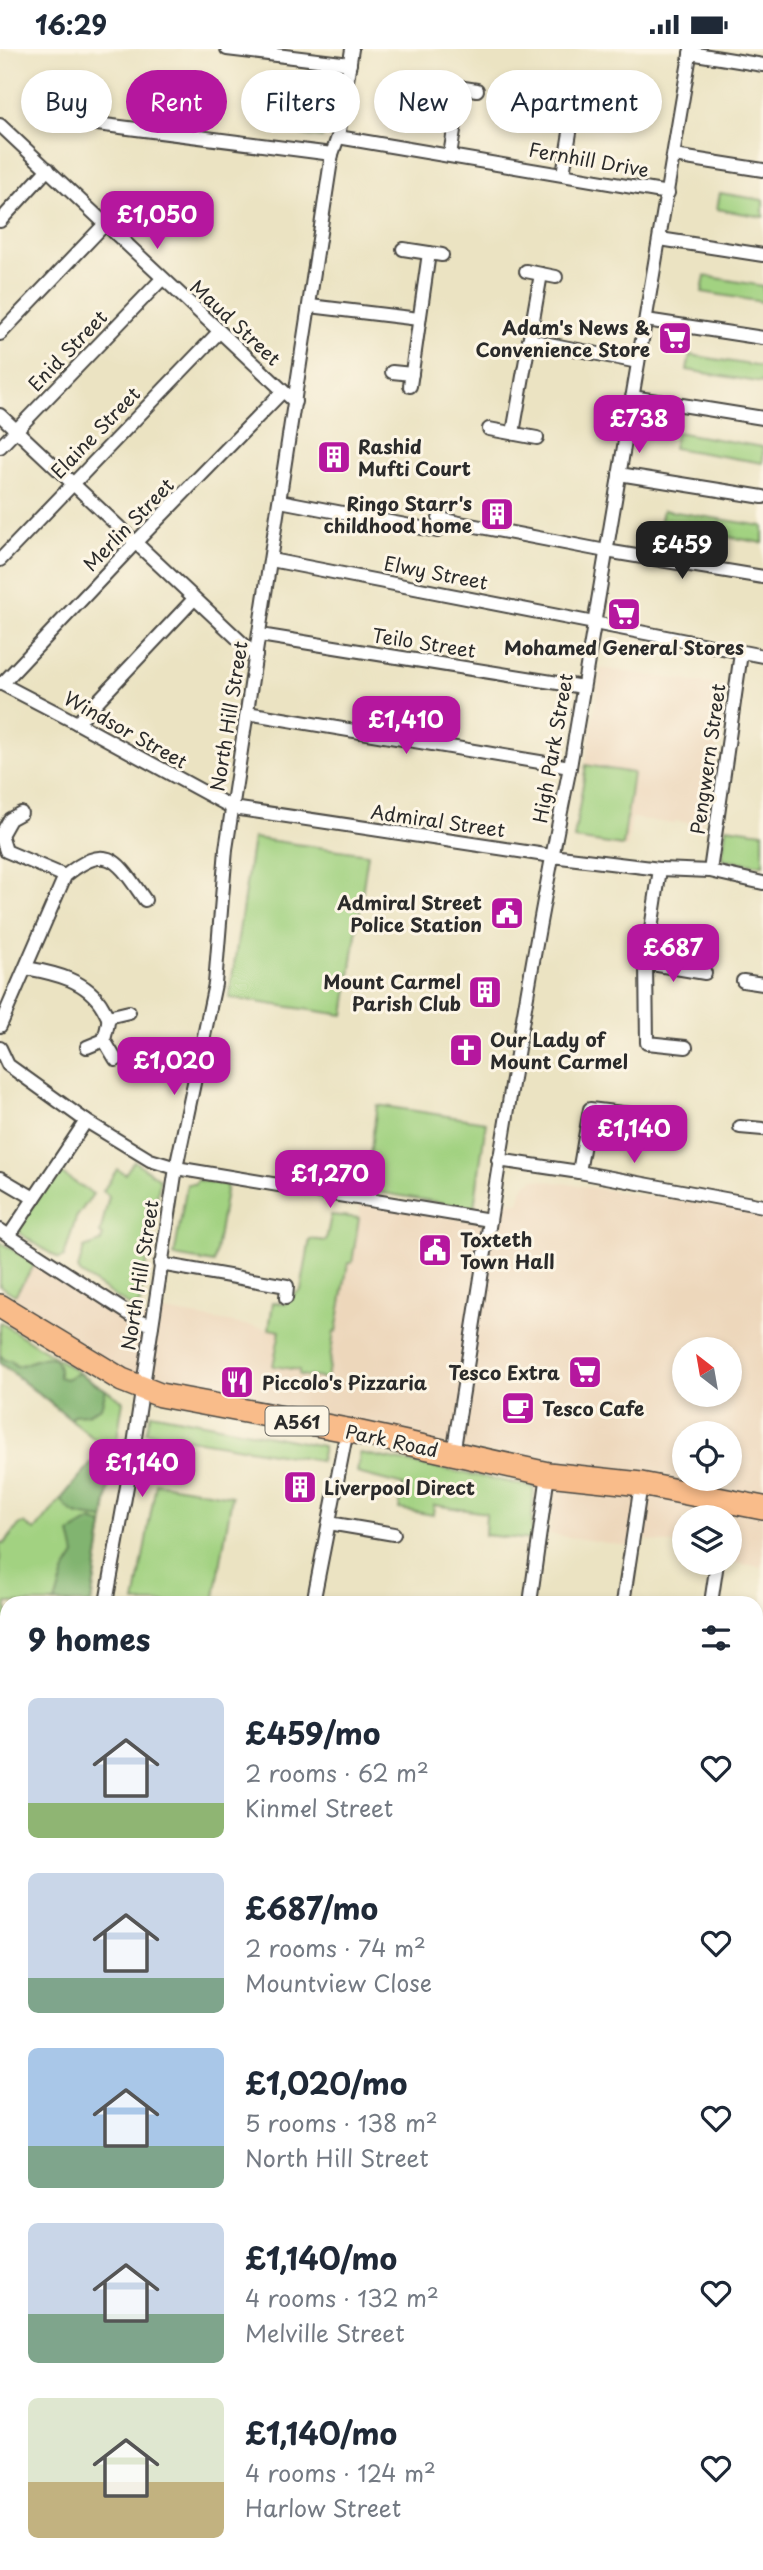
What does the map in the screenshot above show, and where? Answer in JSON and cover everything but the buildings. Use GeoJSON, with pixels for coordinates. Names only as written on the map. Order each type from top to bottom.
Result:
{"type":"FeatureCollection","features":[{"type":"Feature","properties":{"kind":"highway","name":"Park Road"},"geometry":{"type":"LineString","coordinates":[[0,1306],[97,1366],[141,1389],[184,1401],[347,1430],[548,1474],[641,1484],[714,1505]]}},
{"type":"Feature","properties":{"kind":"highway","name":"Park Road"},"geometry":{"type":"LineString","coordinates":[[742,1508],[763,1508]]}},
{"type":"Feature","properties":{"kind":"street"},"geometry":{"type":"LineString","coordinates":[[227,49],[264,51],[350,64]]}},
{"type":"Feature","properties":{"kind":"street","name":"North Hill Street"},"geometry":{"type":"LineString","coordinates":[[107,1596],[176,1168],[215,984],[226,849],[332,155],[338,137],[352,49]]}},
{"type":"Feature","properties":{"kind":"street"},"geometry":{"type":"LineString","coordinates":[[691,51],[763,65]]}},
{"type":"Feature","properties":{"kind":"street","name":"High Park Street"},"geometry":{"type":"LineString","coordinates":[[453,1454],[498,1160],[583,687],[691,51]]}},
{"type":"Feature","properties":{"kind":"street"},"geometry":{"type":"LineString","coordinates":[[472,89],[477,90]]}},
{"type":"Feature","properties":{"kind":"street","name":"Maud Street"},"geometry":{"type":"LineString","coordinates":[[0,125],[295,402]]}},
{"type":"Feature","properties":{"kind":"street"},"geometry":{"type":"LineString","coordinates":[[112,126],[332,155]]}},
{"type":"Feature","properties":{"kind":"street"},"geometry":{"type":"LineString","coordinates":[[450,155],[454,133]]}},
{"type":"Feature","properties":{"kind":"street"},"geometry":{"type":"LineString","coordinates":[[563,174],[570,133]]}},
{"type":"Feature","properties":{"kind":"street","name":"Fernhill Drive"},"geometry":{"type":"LineString","coordinates":[[338,137],[668,193]]}},
{"type":"Feature","properties":{"kind":"street"},"geometry":{"type":"LineString","coordinates":[[674,156],[763,170]]}},
{"type":"Feature","properties":{"kind":"street"},"geometry":{"type":"LineString","coordinates":[[0,221],[48,169]]}},
{"type":"Feature","properties":{"kind":"street"},"geometry":{"type":"LineString","coordinates":[[0,334],[104,224]]}},
{"type":"Feature","properties":{"kind":"street"},"geometry":{"type":"LineString","coordinates":[[660,239],[763,255]]}},
{"type":"Feature","properties":{"kind":"street"},"geometry":{"type":"LineString","coordinates":[[392,372],[411,380],[419,319],[436,254],[403,249]]}},
{"type":"Feature","properties":{"kind":"street"},"geometry":{"type":"LineString","coordinates":[[526,271],[556,277]]}},
{"type":"Feature","properties":{"kind":"street"},"geometry":{"type":"LineString","coordinates":[[513,433],[541,274]]}},
{"type":"Feature","properties":{"kind":"street","name":"Enid Street"},"geometry":{"type":"LineString","coordinates":[[0,447],[162,279]]}},
{"type":"Feature","properties":{"kind":"street"},"geometry":{"type":"LineString","coordinates":[[310,306],[419,319]]}},
{"type":"Feature","properties":{"kind":"street"},"geometry":{"type":"LineString","coordinates":[[646,320],[763,338]]}},
{"type":"Feature","properties":{"kind":"street","name":"Elaine Street"},"geometry":{"type":"LineString","coordinates":[[0,559],[219,332]]}},
{"type":"Feature","properties":{"kind":"street"},"geometry":{"type":"LineString","coordinates":[[529,340],[638,362]]}},
{"type":"Feature","properties":{"kind":"street","name":"Merlin Street"},"geometry":{"type":"LineString","coordinates":[[1,683],[282,392]]}},
{"type":"Feature","properties":{"kind":"street"},"geometry":{"type":"LineString","coordinates":[[632,397],[763,418]]}},
{"type":"Feature","properties":{"kind":"street"},"geometry":{"type":"LineString","coordinates":[[0,415],[256,656]]}},
{"type":"Feature","properties":{"kind":"street"},"geometry":{"type":"LineString","coordinates":[[489,429],[537,437]]}},
{"type":"Feature","properties":{"kind":"street"},"geometry":{"type":"LineString","coordinates":[[619,474],[763,497]]}},
{"type":"Feature","properties":{"kind":"street"},"geometry":{"type":"LineString","coordinates":[[280,501],[436,531],[441,514],[606,551],[763,577]]}},
{"type":"Feature","properties":{"kind":"street","name":"Elwy Street"},"geometry":{"type":"LineString","coordinates":[[271,560],[763,656]]}},
{"type":"Feature","properties":{"kind":"street"},"geometry":{"type":"LineString","coordinates":[[77,723],[194,599]]}},
{"type":"Feature","properties":{"kind":"street","name":"Teilo Street"},"geometry":{"type":"LineString","coordinates":[[260,635],[583,687]]}},
{"type":"Feature","properties":{"kind":"street","name":"Pengwern Street"},"geometry":{"type":"LineString","coordinates":[[710,871],[741,653]]}},
{"type":"Feature","properties":{"kind":"street","name":"Windsor Street"},"geometry":{"type":"LineString","coordinates":[[1,683],[233,809]]}},
{"type":"Feature","properties":{"kind":"street"},"geometry":{"type":"LineString","coordinates":[[247,713],[569,767]]}},
{"type":"Feature","properties":{"kind":"street","name":"Admiral Street"},"geometry":{"type":"LineString","coordinates":[[233,809],[552,856],[660,869],[710,871],[763,883]]}},
{"type":"Feature","properties":{"kind":"street"},"geometry":{"type":"LineString","coordinates":[[21,813],[10,819],[1,835],[6,851],[65,876]]}},
{"type":"Feature","properties":{"kind":"street"},"geometry":{"type":"LineString","coordinates":[[0,1026],[6,995],[26,968],[65,876],[85,860],[100,857],[119,864],[145,900]]}},
{"type":"Feature","properties":{"kind":"street"},"geometry":{"type":"LineString","coordinates":[[660,869],[646,963],[647,1043],[686,1047]]}},
{"type":"Feature","properties":{"kind":"street"},"geometry":{"type":"LineString","coordinates":[[646,963],[705,973]]}},
{"type":"Feature","properties":{"kind":"street"},"geometry":{"type":"LineString","coordinates":[[26,968],[55,974],[85,988],[99,1000],[108,1017],[104,1040],[116,1060]]}},
{"type":"Feature","properties":{"kind":"street"},"geometry":{"type":"LineString","coordinates":[[743,981],[763,984]]}},
{"type":"Feature","properties":{"kind":"street"},"geometry":{"type":"LineString","coordinates":[[108,1017],[129,1012]]}},
{"type":"Feature","properties":{"kind":"street"},"geometry":{"type":"LineString","coordinates":[[87,1047],[104,1040]]}},
{"type":"Feature","properties":{"kind":"street"},"geometry":{"type":"LineString","coordinates":[[0,1048],[4,1071],[150,1160],[176,1168],[489,1220]]}},
{"type":"Feature","properties":{"kind":"street"},"geometry":{"type":"LineString","coordinates":[[579,1172],[590,1109],[655,1117],[675,1115]]}},
{"type":"Feature","properties":{"kind":"street"},"geometry":{"type":"LineString","coordinates":[[86,1121],[34,1198],[4,1233],[136,1319],[152,1325]]}},
{"type":"Feature","properties":{"kind":"street"},"geometry":{"type":"LineString","coordinates":[[740,1127],[763,1129]]}},
{"type":"Feature","properties":{"kind":"street"},"geometry":{"type":"LineString","coordinates":[[498,1160],[763,1206]]}},
{"type":"Feature","properties":{"kind":"street"},"geometry":{"type":"LineString","coordinates":[[0,1178],[34,1198]]}},
{"type":"Feature","properties":{"kind":"street"},"geometry":{"type":"LineString","coordinates":[[160,1264],[287,1286],[286,1298]]}},
{"type":"Feature","properties":{"kind":"street"},"geometry":{"type":"LineString","coordinates":[[314,1596],[347,1430]]}},
{"type":"Feature","properties":{"kind":"street"},"geometry":{"type":"LineString","coordinates":[[531,1596],[548,1474]]}},
{"type":"Feature","properties":{"kind":"street"},"geometry":{"type":"LineString","coordinates":[[624,1596],[641,1484]]}},
{"type":"Feature","properties":{"kind":"street"},"geometry":{"type":"LineString","coordinates":[[329,1523],[394,1534]]}},
{"type":"Feature","properties":{"kind":"street"},"geometry":{"type":"LineString","coordinates":[[711,1596],[715,1575]]}},
{"type":"Feature","properties":{"kind":"shaded area"},"geometry":{"type":"Polygon","coordinates":[[[601,668],[728,687],[702,825],[632,818],[627,848],[573,840],[601,668]]]}},
{"type":"Feature","properties":{"kind":"shaded area"},"geometry":{"type":"Polygon","coordinates":[[[535,1179],[763,1213],[763,1567],[742,1564],[742,1505],[672,1505],[672,1544],[639,1539],[627,1546],[549,1534],[556,1484],[556,1462],[472,1451],[155,1384],[124,1372],[11,1300],[37,1260],[133,1322],[165,1311],[280,1331],[274,1366],[300,1370],[300,1375],[326,1379],[348,1262],[352,1262],[361,1203],[473,1221],[510,1201],[519,1203],[524,1185],[535,1179]]]}},
{"type":"Feature","properties":{"kind":"green space"},"geometry":{"type":"Polygon","coordinates":[[[309,67],[333,69],[333,70],[308,70],[309,67]]]}},
{"type":"Feature","properties":{"kind":"green space"},"geometry":{"type":"Polygon","coordinates":[[[289,133],[323,133],[322,138],[289,133]]]}},
{"type":"Feature","properties":{"kind":"green space"},"geometry":{"type":"Polygon","coordinates":[[[720,193],[763,200],[763,217],[717,209],[720,193]]]}},
{"type":"Feature","properties":{"kind":"green space"},"geometry":{"type":"Polygon","coordinates":[[[705,276],[763,286],[763,302],[702,292],[705,276]]]}},
{"type":"Feature","properties":{"kind":"green space"},"geometry":{"type":"Polygon","coordinates":[[[690,355],[763,367],[763,383],[687,370],[690,355]]]}},
{"type":"Feature","properties":{"kind":"green space"},"geometry":{"type":"Polygon","coordinates":[[[676,432],[763,447],[763,463],[673,448],[676,432]]]}},
{"type":"Feature","properties":{"kind":"green space"},"geometry":{"type":"Polygon","coordinates":[[[663,510],[763,526],[763,543],[660,525],[663,510]]]}},
{"type":"Feature","properties":{"kind":"green space"},"geometry":{"type":"Polygon","coordinates":[[[586,765],[633,773],[623,846],[574,839],[586,765]]]}},
{"type":"Feature","properties":{"kind":"green space"},"geometry":{"type":"Polygon","coordinates":[[[726,827],[763,832],[763,865],[722,860],[726,827]]]}},
{"type":"Feature","properties":{"kind":"green space"},"geometry":{"type":"Polygon","coordinates":[[[253,838],[368,854],[344,1015],[229,998],[253,838]]]}},
{"type":"Feature","properties":{"kind":"green space"},"geometry":{"type":"Polygon","coordinates":[[[377,1105],[486,1122],[474,1208],[365,1190],[377,1105]]]}},
{"type":"Feature","properties":{"kind":"green space"},"geometry":{"type":"Polygon","coordinates":[[[134,1161],[160,1179],[140,1304],[131,1307],[81,1274],[78,1269],[84,1248],[101,1242],[103,1236],[100,1234],[109,1196],[103,1191],[117,1169],[125,1174],[134,1161]]]}},
{"type":"Feature","properties":{"kind":"green space"},"geometry":{"type":"Polygon","coordinates":[[[56,1170],[93,1194],[76,1218],[64,1257],[59,1259],[16,1231],[56,1170]]]}},
{"type":"Feature","properties":{"kind":"green space"},"geometry":{"type":"Polygon","coordinates":[[[198,1180],[227,1185],[214,1263],[174,1256],[187,1184],[194,1184],[198,1180]]]}},
{"type":"Feature","properties":{"kind":"green space"},"geometry":{"type":"Polygon","coordinates":[[[331,1215],[359,1218],[352,1263],[348,1263],[334,1332],[327,1379],[299,1375],[299,1370],[273,1366],[280,1331],[269,1329],[273,1302],[286,1304],[287,1299],[301,1290],[310,1239],[326,1241],[331,1215]]]}},
{"type":"Feature","properties":{"kind":"green space"},"geometry":{"type":"Polygon","coordinates":[[[0,1242],[35,1264],[15,1295],[0,1286],[0,1242]]]}},
{"type":"Feature","properties":{"kind":"green space"},"geometry":{"type":"Polygon","coordinates":[[[0,1322],[123,1401],[92,1596],[0,1596],[0,1542],[4,1544],[20,1524],[24,1523],[35,1531],[80,1476],[107,1449],[0,1363],[0,1322]]]}},
{"type":"Feature","properties":{"kind":"green space"},"geometry":{"type":"Polygon","coordinates":[[[0,1355],[5,1360],[11,1360],[16,1366],[50,1357],[58,1366],[59,1377],[66,1379],[79,1373],[106,1390],[101,1407],[87,1414],[73,1415],[71,1419],[0,1363],[0,1355]]]}},
{"type":"Feature","properties":{"kind":"green space"},"geometry":{"type":"Polygon","coordinates":[[[151,1413],[323,1446],[320,1461],[146,1432],[151,1413]]]}},
{"type":"Feature","properties":{"kind":"green space"},"geometry":{"type":"Polygon","coordinates":[[[105,1447],[114,1453],[104,1519],[74,1513],[61,1499],[105,1447]]]}},
{"type":"Feature","properties":{"kind":"green space"},"geometry":{"type":"Polygon","coordinates":[[[360,1453],[534,1487],[531,1540],[485,1535],[486,1513],[434,1505],[433,1515],[399,1509],[403,1485],[357,1473],[360,1453]]]}},
{"type":"Feature","properties":{"kind":"green space"},"geometry":{"type":"Polygon","coordinates":[[[156,1483],[232,1496],[215,1596],[136,1596],[156,1483]]]}},
{"type":"Feature","properties":{"kind":"green space"},"geometry":{"type":"Polygon","coordinates":[[[92,1520],[103,1525],[92,1596],[57,1596],[64,1573],[75,1555],[70,1533],[92,1520]]]}},
{"type":"Feature","properties":{"kind":"place","name":"Adam's News & Convenience Store"},"geometry":{"type":"Point","coordinates":[675,338]}},
{"type":"Feature","properties":{"kind":"place","name":"Rashid Mufti Court"},"geometry":{"type":"Point","coordinates":[334,457]}},
{"type":"Feature","properties":{"kind":"place","name":"Ringo Starr's childhood home"},"geometry":{"type":"Point","coordinates":[497,514]}},
{"type":"Feature","properties":{"kind":"place","name":"Mohamed General Stores"},"geometry":{"type":"Point","coordinates":[624,614]}},
{"type":"Feature","properties":{"kind":"place","name":"Admiral Street Police Station"},"geometry":{"type":"Point","coordinates":[507,913]}},
{"type":"Feature","properties":{"kind":"place","name":"Mount Carmel Parish Club"},"geometry":{"type":"Point","coordinates":[485,992]}},
{"type":"Feature","properties":{"kind":"place","name":"Our Lady of Mount Carmel"},"geometry":{"type":"Point","coordinates":[466,1050]}},
{"type":"Feature","properties":{"kind":"place","name":"Toxteth Town Hall"},"geometry":{"type":"Point","coordinates":[435,1250]}},
{"type":"Feature","properties":{"kind":"place","name":"Tesco Extra"},"geometry":{"type":"Point","coordinates":[585,1372]}},
{"type":"Feature","properties":{"kind":"place","name":"Piccolo's Pizzaria"},"geometry":{"type":"Point","coordinates":[237,1382]}},
{"type":"Feature","properties":{"kind":"place","name":"Tesco Cafe"},"geometry":{"type":"Point","coordinates":[518,1408]}},
{"type":"Feature","properties":{"kind":"place","name":"Liverpool Direct"},"geometry":{"type":"Point","coordinates":[300,1487]}}]}
